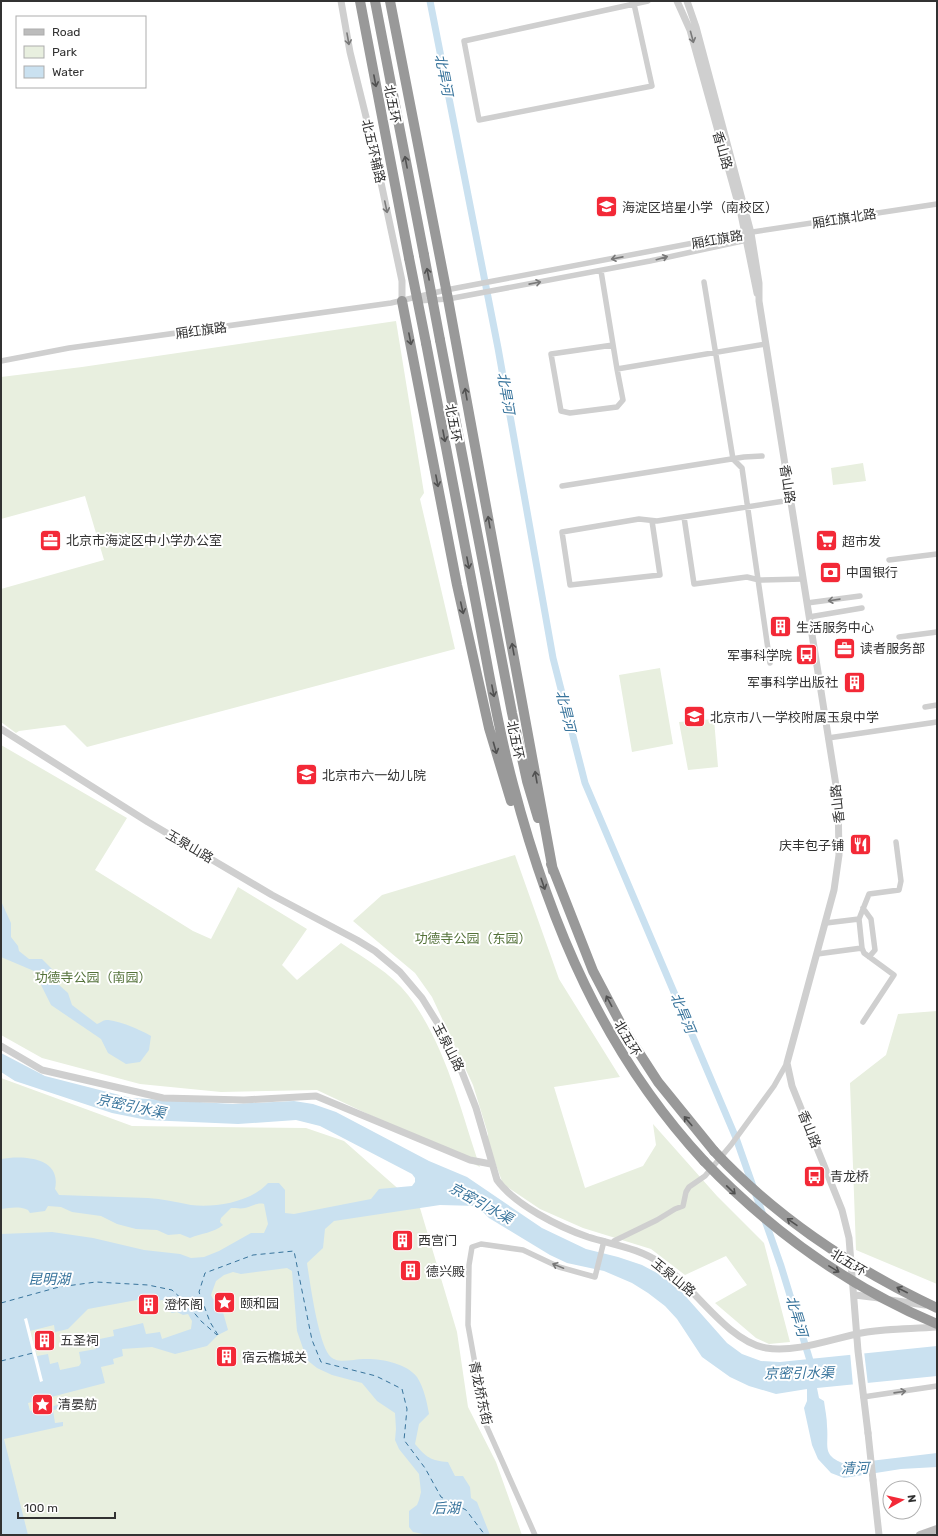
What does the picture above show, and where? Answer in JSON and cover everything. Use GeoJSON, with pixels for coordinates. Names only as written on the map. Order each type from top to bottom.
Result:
{"type":"FeatureCollection","features":[{"type":"Feature","properties":{"kind":"highway","name":"北五环"},"geometry":{"type":"LineString","coordinates":[[360,1],[512,783],[550,904],[580,977],[610,1036],[647,1093],[704,1162],[732,1191],[803,1248],[830,1266],[888,1301],[937,1324]]}},
{"type":"Feature","properties":{"kind":"highway","name":"北五环"},"geometry":{"type":"LineString","coordinates":[[375,1],[512,713],[527,781],[553,871],[593,971],[623,1028],[658,1082],[714,1151],[743,1181],[787,1219],[856,1265],[937,1307]]}},
{"type":"Feature","properties":{"kind":"highway"},"geometry":{"type":"LineString","coordinates":[[390,1],[447,295],[553,871]]}},
{"type":"Feature","properties":{"kind":"highway"},"geometry":{"type":"LineString","coordinates":[[402,301],[457,585],[489,728],[506,788],[536,863]]}},
{"type":"Feature","properties":{"kind":"main road"},"geometry":{"type":"LineString","coordinates":[[920,1535],[937,1529]]}},
{"type":"Feature","properties":{"kind":"street","name":"北五环辅路"},"geometry":{"type":"LineString","coordinates":[[341,1],[350,52],[373,145],[402,281],[402,301]]}},
{"type":"Feature","properties":{"kind":"street"},"geometry":{"type":"LineString","coordinates":[[634,4],[652,86],[479,120],[464,41],[634,4],[648,1]]}},
{"type":"Feature","properties":{"kind":"street","name":"香山路"},"geometry":{"type":"LineString","coordinates":[[677,1],[690,30],[748,235]]}},
{"type":"Feature","properties":{"kind":"street","name":"香山路"},"geometry":{"type":"LineString","coordinates":[[687,1],[696,27],[748,235],[754,284],[759,302],[766,344],[838,798],[840,831],[836,880],[826,923],[787,1063],[792,1086],[842,1210],[849,1238],[855,1295],[857,1335]]}},
{"type":"Feature","properties":{"kind":"street","name":"厢红旗北路"},"geometry":{"type":"LineString","coordinates":[[748,235],[937,204]]}},
{"type":"Feature","properties":{"kind":"street","name":"厢红旗路"},"geometry":{"type":"LineString","coordinates":[[402,301],[447,295],[478,284],[748,235]]}},
{"type":"Feature","properties":{"kind":"street","name":"厢红旗路"},"geometry":{"type":"LineString","coordinates":[[1,361],[69,348],[402,301],[447,295],[480,294],[601,271],[748,235]]}},
{"type":"Feature","properties":{"kind":"street"},"geometry":{"type":"LineString","coordinates":[[601,271],[623,400],[617,407],[570,413],[561,411],[551,354],[613,345]]}},
{"type":"Feature","properties":{"kind":"street"},"geometry":{"type":"LineString","coordinates":[[704,282],[733,459],[742,468],[749,506],[770,663]]}},
{"type":"Feature","properties":{"kind":"street"},"geometry":{"type":"LineString","coordinates":[[617,369],[766,344]]}},
{"type":"Feature","properties":{"kind":"street"},"geometry":{"type":"LineString","coordinates":[[562,486],[733,459],[762,456]]}},
{"type":"Feature","properties":{"kind":"street"},"geometry":{"type":"LineString","coordinates":[[652,521],[660,574],[570,585],[562,532],[639,519],[652,521],[684,517],[791,500]]}},
{"type":"Feature","properties":{"kind":"street"},"geometry":{"type":"LineString","coordinates":[[684,517],[694,584],[747,577],[759,580],[803,579]]}},
{"type":"Feature","properties":{"kind":"street"},"geometry":{"type":"LineString","coordinates":[[889,560],[937,554]]}},
{"type":"Feature","properties":{"kind":"street"},"geometry":{"type":"LineString","coordinates":[[807,604],[860,596]]}},
{"type":"Feature","properties":{"kind":"street"},"geometry":{"type":"LineString","coordinates":[[809,617],[862,608]]}},
{"type":"Feature","properties":{"kind":"street"},"geometry":{"type":"LineString","coordinates":[[899,637],[937,632]]}},
{"type":"Feature","properties":{"kind":"street"},"geometry":{"type":"LineString","coordinates":[[925,707],[937,705]]}},
{"type":"Feature","properties":{"kind":"street"},"geometry":{"type":"LineString","coordinates":[[828,738],[937,722]]}},
{"type":"Feature","properties":{"kind":"street","name":"玉泉山路"},"geometry":{"type":"LineString","coordinates":[[1,729],[148,822],[272,895],[357,940],[396,968],[412,984],[440,1027],[460,1067],[476,1108],[491,1164],[497,1180],[504,1190],[516,1200],[570,1229],[604,1241],[636,1249],[662,1264],[687,1285],[723,1323],[744,1340],[766,1348],[792,1347],[829,1342],[868,1332],[937,1327]]}},
{"type":"Feature","properties":{"kind":"street"},"geometry":{"type":"LineString","coordinates":[[863,1022],[894,975],[864,953],[862,948],[859,919],[869,894],[899,890],[901,881],[896,842]]}},
{"type":"Feature","properties":{"kind":"street"},"geometry":{"type":"LineString","coordinates":[[863,908],[871,919],[875,950],[869,957]]}},
{"type":"Feature","properties":{"kind":"street"},"geometry":{"type":"LineString","coordinates":[[826,923],[859,919]]}},
{"type":"Feature","properties":{"kind":"street"},"geometry":{"type":"LineString","coordinates":[[817,954],[862,948]]}},
{"type":"Feature","properties":{"kind":"street"},"geometry":{"type":"LineString","coordinates":[[1,1046],[42,1070],[163,1098],[244,1100],[316,1096],[470,1160],[491,1164]]}},
{"type":"Feature","properties":{"kind":"street"},"geometry":{"type":"LineString","coordinates":[[614,1241],[657,1220],[675,1208],[683,1206],[686,1192],[705,1176],[731,1145],[774,1086],[787,1063]]}},
{"type":"Feature","properties":{"kind":"street","name":"青龙桥东街"},"geometry":{"type":"LineString","coordinates":[[535,1535],[486,1425],[468,1325],[469,1265],[472,1247],[480,1244],[523,1250],[559,1267],[595,1277],[604,1241]]}},
{"type":"Feature","properties":{"kind":"street"},"geometry":{"type":"LineString","coordinates":[[855,1295],[937,1307]]}},
{"type":"Feature","properties":{"kind":"street"},"geometry":{"type":"LineString","coordinates":[[857,1335],[879,1535]]}},
{"type":"Feature","properties":{"kind":"street"},"geometry":{"type":"LineString","coordinates":[[863,1397],[937,1386]]}},
{"type":"Feature","properties":{"kind":"green space"},"geometry":{"type":"Polygon","coordinates":[[[396,321],[424,493],[420,499],[455,649],[87,747],[65,725],[19,731],[16,733],[1,722],[1,589],[104,560],[85,496],[1,519],[1,377],[82,367],[396,321]]]}},
{"type":"Feature","properties":{"kind":"green space"},"geometry":{"type":"Polygon","coordinates":[[[863,463],[866,481],[833,485],[831,468],[863,463]]]}},
{"type":"Feature","properties":{"kind":"green space"},"geometry":{"type":"Polygon","coordinates":[[[660,668],[673,744],[632,752],[619,675],[660,668]]]}},
{"type":"Feature","properties":{"kind":"green space"},"geometry":{"type":"Polygon","coordinates":[[[714,719],[718,767],[688,770],[679,722],[714,719]]]}},
{"type":"Feature","properties":{"kind":"green space","name":"功德寺公园（南园）"},"geometry":{"type":"Polygon","coordinates":[[[1,745],[127,818],[95,870],[193,931],[211,939],[238,887],[307,929],[282,965],[297,980],[341,943],[377,966],[394,980],[408,995],[421,1014],[442,1056],[451,1078],[480,1167],[317,1090],[221,1092],[140,1084],[42,1058],[1,1035],[1,745]]]}},
{"type":"Feature","properties":{"kind":"green space","name":"功德寺公园（东园）"},"geometry":{"type":"Polygon","coordinates":[[[515,855],[559,979],[620,1077],[554,1087],[585,1188],[643,1166],[656,1145],[653,1124],[717,1196],[764,1243],[790,1342],[769,1344],[756,1338],[715,1303],[747,1285],[726,1256],[685,1275],[651,1249],[583,1228],[540,1209],[503,1184],[488,1143],[488,1134],[473,1085],[432,997],[415,973],[353,921],[382,895],[515,855]]]}},
{"type":"Feature","properties":{"kind":"green space"},"geometry":{"type":"Polygon","coordinates":[[[937,1011],[937,1284],[856,1250],[850,1083],[886,1055],[898,1014],[937,1011]]]}},
{"type":"Feature","properties":{"kind":"green space","name":"颐和园"},"geometry":{"type":"Polygon","coordinates":[[[1,1078],[132,1126],[306,1128],[344,1141],[420,1208],[457,1332],[468,1407],[496,1462],[522,1535],[1,1535],[1,1078]]]}},
{"type":"Feature","properties":{"kind":"water"},"geometry":{"type":"Polygon","coordinates":[[[1,901],[11,923],[11,937],[18,946],[19,951],[29,959],[42,959],[53,970],[58,984],[68,993],[72,1005],[97,1024],[105,1020],[111,1020],[136,1028],[151,1036],[149,1050],[140,1062],[126,1064],[108,1053],[101,1039],[51,1005],[34,971],[1,957],[1,901]]]}},
{"type":"Feature","properties":{"kind":"water"},"geometry":{"type":"Polygon","coordinates":[[[1,1053],[45,1076],[131,1098],[233,1104],[294,1101],[313,1104],[336,1112],[429,1161],[467,1177],[542,1228],[586,1249],[642,1265],[657,1273],[680,1290],[727,1343],[742,1354],[761,1361],[780,1362],[937,1346],[937,1376],[817,1388],[819,1398],[824,1401],[827,1420],[827,1445],[829,1454],[837,1461],[845,1464],[937,1453],[937,1467],[901,1469],[844,1478],[831,1473],[818,1459],[812,1445],[804,1408],[807,1401],[807,1389],[776,1394],[749,1386],[730,1377],[702,1357],[677,1319],[665,1306],[632,1283],[604,1271],[567,1263],[550,1255],[489,1218],[477,1206],[440,1205],[334,1221],[325,1229],[323,1248],[307,1263],[308,1272],[321,1337],[329,1355],[340,1361],[370,1359],[392,1362],[407,1368],[417,1377],[423,1390],[429,1414],[419,1424],[415,1444],[429,1458],[437,1461],[448,1462],[455,1476],[463,1476],[470,1487],[471,1498],[477,1502],[490,1535],[423,1534],[413,1532],[409,1527],[409,1511],[417,1505],[421,1492],[419,1474],[399,1449],[395,1440],[395,1413],[377,1401],[362,1383],[332,1375],[317,1368],[307,1360],[297,1331],[292,1271],[287,1268],[241,1274],[233,1272],[224,1275],[216,1281],[211,1295],[213,1299],[219,1298],[228,1330],[218,1335],[207,1346],[175,1354],[152,1347],[122,1349],[123,1356],[113,1359],[114,1364],[101,1367],[105,1383],[28,1403],[30,1411],[58,1405],[59,1409],[53,1410],[55,1423],[63,1422],[63,1426],[4,1439],[28,1535],[1,1535],[1,1234],[52,1232],[93,1238],[144,1250],[180,1254],[191,1258],[204,1257],[219,1251],[251,1233],[264,1233],[268,1224],[264,1204],[256,1204],[243,1208],[231,1208],[221,1218],[220,1222],[223,1225],[219,1228],[190,1238],[180,1234],[168,1235],[157,1230],[136,1229],[117,1224],[101,1216],[72,1212],[61,1207],[48,1206],[45,1211],[30,1213],[28,1210],[21,1208],[1,1209],[1,1159],[30,1158],[47,1164],[53,1170],[56,1178],[55,1189],[59,1195],[148,1198],[191,1205],[211,1206],[232,1202],[252,1195],[261,1190],[268,1183],[279,1183],[285,1190],[285,1213],[294,1214],[371,1199],[379,1189],[412,1186],[415,1182],[415,1178],[412,1174],[320,1126],[296,1120],[238,1124],[147,1120],[112,1113],[15,1081],[1,1072],[1,1053]],[[153,1297],[88,1309],[68,1329],[55,1332],[54,1325],[30,1331],[37,1356],[48,1354],[50,1364],[58,1362],[60,1370],[79,1366],[81,1363],[79,1352],[96,1349],[95,1340],[114,1336],[113,1330],[143,1323],[146,1334],[160,1332],[162,1339],[191,1329],[192,1321],[188,1314],[183,1315],[177,1312],[172,1313],[167,1310],[168,1305],[163,1300],[155,1301],[153,1297]]]}},
{"type":"Feature","properties":{"kind":"pier"},"geometry":{"type":"Polygon","coordinates":[[[27,1318],[43,1381],[40,1382],[24,1319],[27,1318]]]}},
{"type":"Feature","properties":{"kind":"pier"},"geometry":{"type":"Polygon","coordinates":[[[864,1351],[868,1385],[853,1386],[850,1352],[864,1351]]]}},
{"type":"Feature","properties":{"kind":"waterway","name":"北旱河"},"geometry":{"type":"LineString","coordinates":[[430,1],[498,348],[553,658],[585,783],[736,1138],[781,1266],[812,1367]]}},
{"type":"Feature","properties":{"kind":"ferry route"},"geometry":{"type":"LineString","coordinates":[[218,1335],[210,1322],[199,1292],[205,1273],[253,1255],[294,1251],[312,1340],[321,1362],[376,1376],[402,1389],[407,1409],[404,1440],[425,1468],[441,1497],[466,1510],[485,1535]]}},
{"type":"Feature","properties":{"kind":"ferry route"},"geometry":{"type":"LineString","coordinates":[[1,1303],[59,1287],[96,1282],[148,1285],[172,1290],[186,1303],[201,1321],[217,1335]]}},
{"type":"Feature","properties":{"kind":"ferry route"},"geometry":{"type":"LineString","coordinates":[[1,1361],[33,1353]]}},
{"type":"Feature","properties":{"kind":"place","name":"海淀区培星小学（南校区）"},"geometry":{"type":"Point","coordinates":[606,207]}},
{"type":"Feature","properties":{"kind":"place","name":"北京市海淀区中小学办公室"},"geometry":{"type":"Point","coordinates":[50,540]}},
{"type":"Feature","properties":{"kind":"place","name":"超市发"},"geometry":{"type":"Point","coordinates":[827,541]}},
{"type":"Feature","properties":{"kind":"place","name":"中国银行"},"geometry":{"type":"Point","coordinates":[831,572]}},
{"type":"Feature","properties":{"kind":"place","name":"生活服务中心"},"geometry":{"type":"Point","coordinates":[780,627]}},
{"type":"Feature","properties":{"kind":"place","name":"读者服务部"},"geometry":{"type":"Point","coordinates":[845,648]}},
{"type":"Feature","properties":{"kind":"place","name":"军事科学院"},"geometry":{"type":"Point","coordinates":[807,655]}},
{"type":"Feature","properties":{"kind":"place","name":"军事科学出版社"},"geometry":{"type":"Point","coordinates":[854,682]}},
{"type":"Feature","properties":{"kind":"place","name":"北京市八一学校附属玉泉中学"},"geometry":{"type":"Point","coordinates":[695,717]}},
{"type":"Feature","properties":{"kind":"place","name":"北京市六一幼儿院"},"geometry":{"type":"Point","coordinates":[306,775]}},
{"type":"Feature","properties":{"kind":"place","name":"庆丰包子铺"},"geometry":{"type":"Point","coordinates":[860,845]}},
{"type":"Feature","properties":{"kind":"place","name":"青龙桥"},"geometry":{"type":"Point","coordinates":[815,1176]}},
{"type":"Feature","properties":{"kind":"place","name":"西宫门"},"geometry":{"type":"Point","coordinates":[402,1240]}},
{"type":"Feature","properties":{"kind":"place","name":"德兴殿"},"geometry":{"type":"Point","coordinates":[411,1271]}},
{"type":"Feature","properties":{"kind":"place","name":"颐和园"},"geometry":{"type":"Point","coordinates":[225,1303]}},
{"type":"Feature","properties":{"kind":"place","name":"澄怀阁"},"geometry":{"type":"Point","coordinates":[149,1304]}},
{"type":"Feature","properties":{"kind":"place","name":"五圣祠"},"geometry":{"type":"Point","coordinates":[44,1340]}},
{"type":"Feature","properties":{"kind":"place","name":"宿云檐城关"},"geometry":{"type":"Point","coordinates":[227,1357]}},
{"type":"Feature","properties":{"kind":"place","name":"清晏舫"},"geometry":{"type":"Point","coordinates":[43,1404]}},
{"type":"Feature","properties":{"kind":"water label","name":"京密引水渠"},"geometry":{"type":"Point","coordinates":[131,1106]}},
{"type":"Feature","properties":{"kind":"water label","name":"京密引水渠"},"geometry":{"type":"Point","coordinates":[481,1203]}},
{"type":"Feature","properties":{"kind":"water label","name":"昆明湖"},"geometry":{"type":"Point","coordinates":[49,1279]}},
{"type":"Feature","properties":{"kind":"water label","name":"京密引水渠"},"geometry":{"type":"Point","coordinates":[799,1373]}},
{"type":"Feature","properties":{"kind":"water label","name":"清河"},"geometry":{"type":"Point","coordinates":[855,1468]}},
{"type":"Feature","properties":{"kind":"water label","name":"后湖"},"geometry":{"type":"Point","coordinates":[446,1508]}}]}
